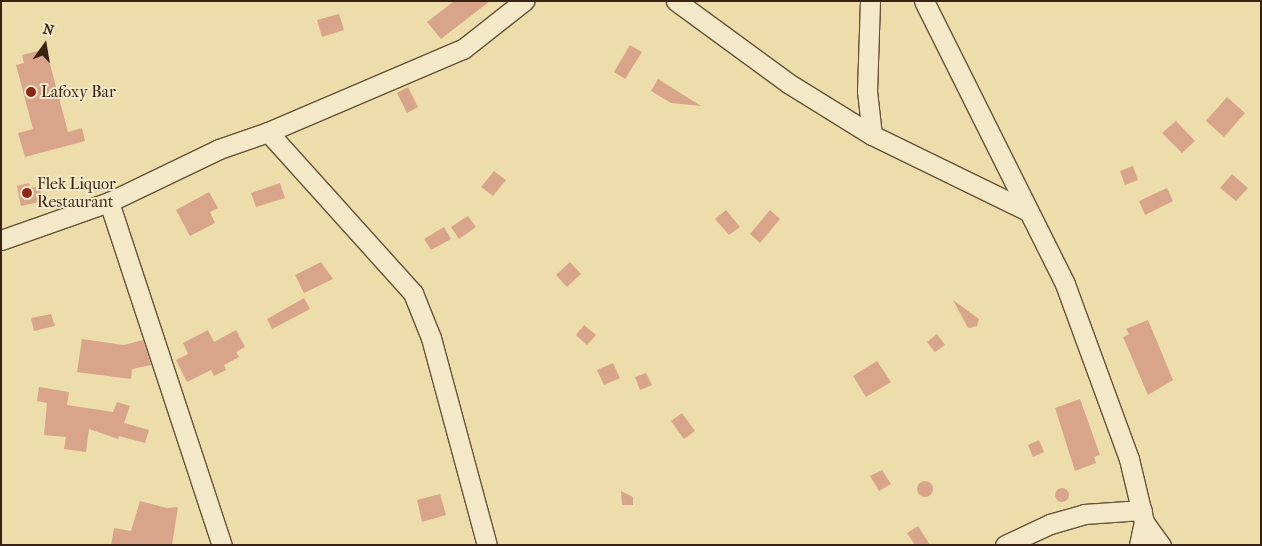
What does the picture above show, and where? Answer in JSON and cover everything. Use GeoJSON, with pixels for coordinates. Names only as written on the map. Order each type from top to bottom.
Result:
{"type":"FeatureCollection","features":[{"type":"Feature","properties":{"kind":"street"},"geometry":{"type":"LineString","coordinates":[[1,240],[110,202],[219,149],[268,132],[463,49],[524,1]]}},
{"type":"Feature","properties":{"kind":"street"},"geometry":{"type":"LineString","coordinates":[[676,1],[788,83],[872,136],[1026,210]]}},
{"type":"Feature","properties":{"kind":"street"},"geometry":{"type":"LineString","coordinates":[[870,1],[867,91],[872,136]]}},
{"type":"Feature","properties":{"kind":"street"},"geometry":{"type":"LineString","coordinates":[[924,1],[1026,210],[1065,284],[1129,459],[1143,516],[1161,545]]}},
{"type":"Feature","properties":{"kind":"street"},"geometry":{"type":"LineString","coordinates":[[268,132],[413,293],[431,338],[487,545]]}},
{"type":"Feature","properties":{"kind":"street"},"geometry":{"type":"LineString","coordinates":[[110,202],[222,545]]}},
{"type":"Feature","properties":{"kind":"street"},"geometry":{"type":"LineString","coordinates":[[1005,545],[1050,524],[1084,514],[1143,516]]}},
{"type":"Feature","properties":{"kind":"street"},"geometry":{"type":"LineString","coordinates":[[1139,545],[1143,516]]}},
{"type":"Feature","properties":{"kind":"building"},"geometry":{"type":"Polygon","coordinates":[[[454,1],[490,1],[441,39],[427,22],[454,1]]]}},
{"type":"Feature","properties":{"kind":"building"},"geometry":{"type":"Polygon","coordinates":[[[339,14],[344,30],[322,37],[317,20],[339,14]]]}},
{"type":"Feature","properties":{"kind":"building"},"geometry":{"type":"Polygon","coordinates":[[[630,45],[642,52],[625,79],[614,72],[630,45]]]}},
{"type":"Feature","properties":{"kind":"building"},"geometry":{"type":"Polygon","coordinates":[[[46,49],[68,132],[82,128],[85,141],[25,157],[18,133],[33,129],[16,65],[24,63],[22,55],[46,49]]]}},
{"type":"Feature","properties":{"kind":"building"},"geometry":{"type":"Polygon","coordinates":[[[658,79],[701,106],[671,103],[651,91],[658,79]]]}},
{"type":"Feature","properties":{"kind":"building"},"geometry":{"type":"Polygon","coordinates":[[[408,87],[418,107],[407,113],[397,93],[408,87]]]}},
{"type":"Feature","properties":{"kind":"building"},"geometry":{"type":"Polygon","coordinates":[[[1227,97],[1245,113],[1224,137],[1206,121],[1227,97]]]}},
{"type":"Feature","properties":{"kind":"building"},"geometry":{"type":"Polygon","coordinates":[[[1176,121],[1195,141],[1182,153],[1162,133],[1176,121]]]}},
{"type":"Feature","properties":{"kind":"building"},"geometry":{"type":"Polygon","coordinates":[[[1133,166],[1138,180],[1125,185],[1120,171],[1133,166]]]}},
{"type":"Feature","properties":{"kind":"building"},"geometry":{"type":"Polygon","coordinates":[[[494,171],[506,180],[493,196],[481,187],[494,171]]]}},
{"type":"Feature","properties":{"kind":"building"},"geometry":{"type":"Polygon","coordinates":[[[1232,174],[1248,188],[1236,201],[1220,188],[1232,174]]]}},
{"type":"Feature","properties":{"kind":"building"},"geometry":{"type":"Polygon","coordinates":[[[29,183],[30,188],[39,186],[43,201],[21,206],[17,186],[29,183]]]}},
{"type":"Feature","properties":{"kind":"building"},"geometry":{"type":"Polygon","coordinates":[[[280,183],[285,198],[256,207],[251,193],[280,183]]]}},
{"type":"Feature","properties":{"kind":"building"},"geometry":{"type":"Polygon","coordinates":[[[1167,188],[1173,201],[1145,215],[1139,201],[1167,188]]]}},
{"type":"Feature","properties":{"kind":"building"},"geometry":{"type":"Polygon","coordinates":[[[209,192],[218,208],[210,212],[215,223],[190,236],[176,210],[209,192]]]}},
{"type":"Feature","properties":{"kind":"building"},"geometry":{"type":"Polygon","coordinates":[[[726,210],[740,227],[729,235],[715,219],[726,210]]]}},
{"type":"Feature","properties":{"kind":"building"},"geometry":{"type":"Polygon","coordinates":[[[770,210],[780,219],[760,243],[750,234],[770,210]]]}},
{"type":"Feature","properties":{"kind":"building"},"geometry":{"type":"Polygon","coordinates":[[[468,216],[476,227],[459,239],[451,227],[468,216]]]}},
{"type":"Feature","properties":{"kind":"building"},"geometry":{"type":"Polygon","coordinates":[[[444,227],[451,239],[431,250],[424,239],[444,227]]]}},
{"type":"Feature","properties":{"kind":"building"},"geometry":{"type":"Polygon","coordinates":[[[321,262],[333,279],[304,293],[295,275],[321,262]]]}},
{"type":"Feature","properties":{"kind":"building"},"geometry":{"type":"Polygon","coordinates":[[[570,262],[581,274],[567,287],[556,275],[570,262]]]}},
{"type":"Feature","properties":{"kind":"building"},"geometry":{"type":"Polygon","coordinates":[[[304,298],[310,309],[272,329],[267,319],[304,298]]]}},
{"type":"Feature","properties":{"kind":"building"},"geometry":{"type":"Polygon","coordinates":[[[953,300],[979,319],[977,326],[969,328],[967,326],[953,300]]]}},
{"type":"Feature","properties":{"kind":"building"},"geometry":{"type":"Polygon","coordinates":[[[51,314],[55,326],[34,331],[31,318],[51,314]]]}},
{"type":"Feature","properties":{"kind":"building"},"geometry":{"type":"Polygon","coordinates":[[[1148,320],[1173,380],[1148,395],[1123,337],[1129,334],[1126,329],[1148,320]]]}},
{"type":"Feature","properties":{"kind":"building"},"geometry":{"type":"Polygon","coordinates":[[[584,325],[596,335],[587,345],[576,335],[584,325]]]}},
{"type":"Feature","properties":{"kind":"building"},"geometry":{"type":"Polygon","coordinates":[[[208,330],[214,342],[236,330],[245,347],[236,352],[239,357],[224,365],[226,370],[214,376],[211,370],[187,382],[176,360],[188,354],[183,343],[208,330]]]}},
{"type":"Feature","properties":{"kind":"building"},"geometry":{"type":"Polygon","coordinates":[[[937,334],[945,345],[935,352],[927,342],[937,334]]]}},
{"type":"Feature","properties":{"kind":"building"},"geometry":{"type":"Polygon","coordinates":[[[82,339],[124,345],[143,340],[151,365],[132,369],[131,379],[77,372],[82,339]]]}},
{"type":"Feature","properties":{"kind":"building"},"geometry":{"type":"Polygon","coordinates":[[[877,361],[891,382],[866,397],[853,376],[877,361]]]}},
{"type":"Feature","properties":{"kind":"building"},"geometry":{"type":"Polygon","coordinates":[[[613,363],[620,378],[604,385],[597,370],[613,363]]]}},
{"type":"Feature","properties":{"kind":"building"},"geometry":{"type":"Polygon","coordinates":[[[646,373],[652,385],[640,390],[635,377],[646,373]]]}},
{"type":"Feature","properties":{"kind":"building"},"geometry":{"type":"Polygon","coordinates":[[[39,387],[69,392],[67,405],[113,412],[117,402],[130,406],[124,423],[149,430],[145,443],[119,436],[118,439],[89,429],[86,452],[64,449],[66,437],[44,435],[47,403],[37,401],[39,387]]]}},
{"type":"Feature","properties":{"kind":"building"},"geometry":{"type":"Polygon","coordinates":[[[1080,399],[1100,455],[1094,457],[1096,463],[1075,471],[1055,408],[1080,399]]]}},
{"type":"Feature","properties":{"kind":"building"},"geometry":{"type":"Polygon","coordinates":[[[682,413],[695,431],[684,439],[671,421],[682,413]]]}},
{"type":"Feature","properties":{"kind":"building"},"geometry":{"type":"Polygon","coordinates":[[[1039,440],[1044,452],[1033,457],[1028,445],[1039,440]]]}},
{"type":"Feature","properties":{"kind":"building"},"geometry":{"type":"Polygon","coordinates":[[[882,470],[891,484],[879,491],[870,476],[882,470]]]}},
{"type":"Feature","properties":{"kind":"building"},"geometry":{"type":"Polygon","coordinates":[[[925,481],[933,489],[925,497],[917,489],[925,481]]]}},
{"type":"Feature","properties":{"kind":"building"},"geometry":{"type":"Polygon","coordinates":[[[1059,488],[1065,488],[1069,495],[1065,502],[1059,502],[1055,498],[1055,492],[1059,488]]]}},
{"type":"Feature","properties":{"kind":"building"},"geometry":{"type":"Polygon","coordinates":[[[621,491],[633,497],[633,505],[622,505],[621,491]]]}},
{"type":"Feature","properties":{"kind":"building"},"geometry":{"type":"Polygon","coordinates":[[[440,494],[446,515],[422,522],[417,500],[440,494]]]}},
{"type":"Feature","properties":{"kind":"building"},"geometry":{"type":"Polygon","coordinates":[[[140,501],[167,508],[178,507],[172,545],[111,545],[114,528],[131,531],[140,501]]]}},
{"type":"Feature","properties":{"kind":"building"},"geometry":{"type":"Polygon","coordinates":[[[918,526],[930,545],[915,545],[907,533],[918,526]]]}},
{"type":"Feature","properties":{"kind":"place","name":"Lafoxy Bar"},"geometry":{"type":"Point","coordinates":[31,92]}},
{"type":"Feature","properties":{"kind":"place","name":"Flek Liquor Restaurant"},"geometry":{"type":"Point","coordinates":[27,193]}}]}
